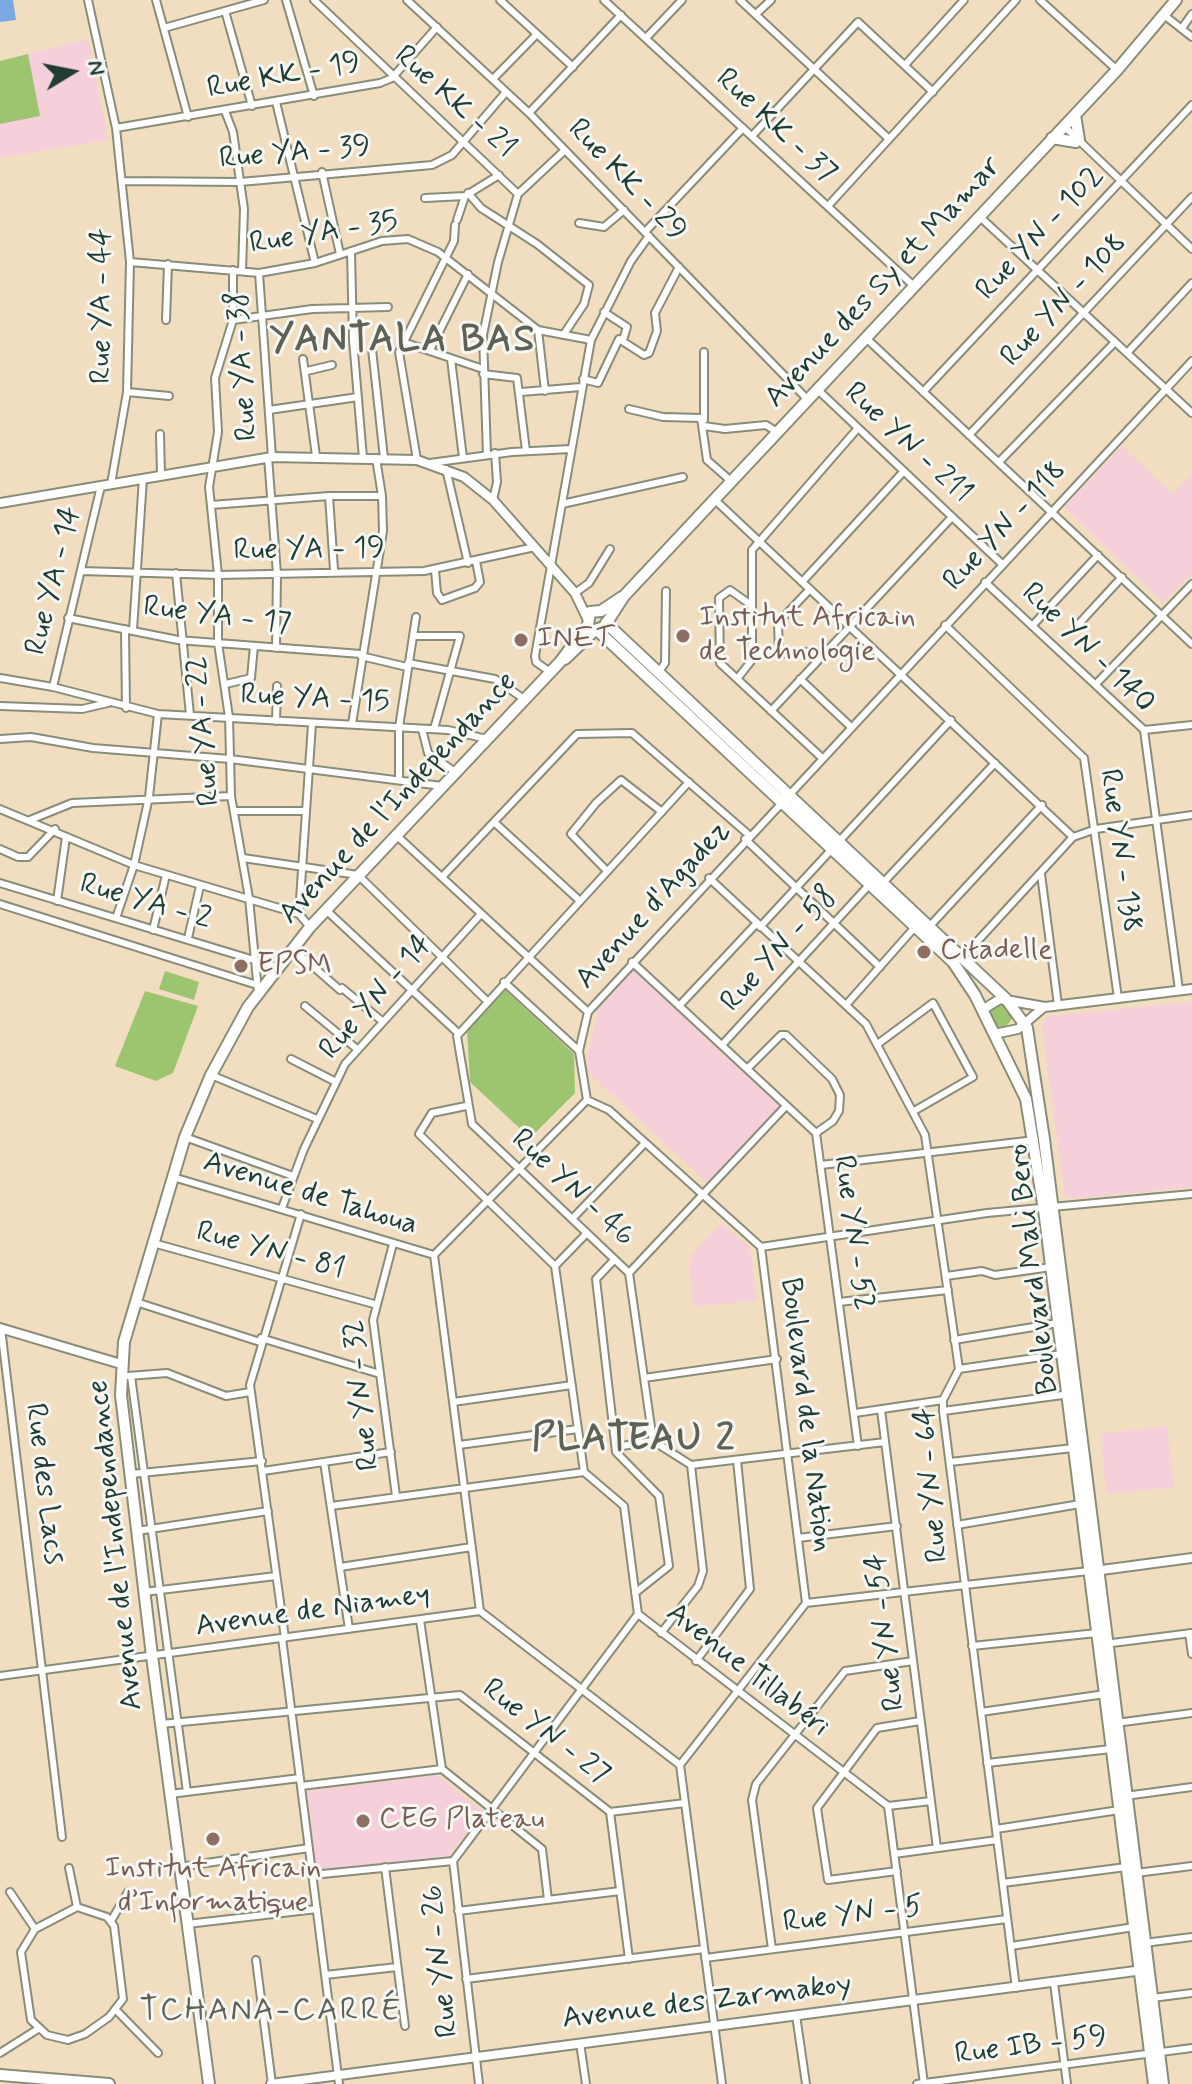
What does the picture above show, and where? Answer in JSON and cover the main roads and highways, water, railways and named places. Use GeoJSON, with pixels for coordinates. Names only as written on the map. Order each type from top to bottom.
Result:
{"type":"FeatureCollection","features":[{"type":"Feature","properties":{"kind":"main road","name":"Avenue des Sy et Mamar"},"geometry":{"type":"LineString","coordinates":[[597,621],[915,287],[1117,70],[1176,0]]}},
{"type":"Feature","properties":{"kind":"main road"},"geometry":{"type":"LineString","coordinates":[[1052,138],[1079,142],[1075,115]]}},
{"type":"Feature","properties":{"kind":"main road","name":"Avenue de l'Independance"},"geometry":{"type":"LineString","coordinates":[[209,2084],[131,1474],[124,1372],[136,1302],[185,1137],[211,1075],[258,988],[358,875],[597,621]]}},
{"type":"Feature","properties":{"kind":"main road","name":"Boulevard Mali Bero"},"geometry":{"type":"LineString","coordinates":[[597,621],[923,929],[1006,999],[1025,1024],[1030,1041],[1130,1871],[1155,2053],[1163,2084]]}},
{"type":"Feature","properties":{"kind":"main road","name":"Boulevard Mali Bero"},"geometry":{"type":"LineString","coordinates":[[959,961],[1026,1099],[1048,1209],[1051,1267],[1062,1354],[1071,1394],[1073,1448],[1080,1504],[1093,1571],[1097,1633],[1103,1644],[1105,1694],[1113,1723],[1111,1749],[1122,1796],[1119,1810],[1130,1871],[1134,1927],[1140,1943]]}},
{"type":"Feature","properties":{"kind":"main road","name":"Boulevard Mali Bero"},"geometry":{"type":"LineString","coordinates":[[1154,2084],[1155,2053]]}},
{"type":"Feature","properties":{"kind":"main road"},"geometry":{"type":"LineString","coordinates":[[0,2075],[48,2082],[105,2084]]}},
{"type":"Feature","properties":{"kind":"water"},"geometry":{"type":"Polygon","coordinates":[[[0,0],[13,0],[16,20],[0,22],[0,0]]]}},
{"type":"Feature","properties":{"kind":"place","name":"Institut Africain de Technologie"},"geometry":{"type":"Point","coordinates":[683,636]}},
{"type":"Feature","properties":{"kind":"place","name":"INET"},"geometry":{"type":"Point","coordinates":[521,640]}},
{"type":"Feature","properties":{"kind":"place","name":"Citadelle"},"geometry":{"type":"Point","coordinates":[924,952]}},
{"type":"Feature","properties":{"kind":"place","name":"EPSM"},"geometry":{"type":"Point","coordinates":[241,966]}},
{"type":"Feature","properties":{"kind":"place","name":"CEG Plateau"},"geometry":{"type":"Point","coordinates":[363,1821]}},
{"type":"Feature","properties":{"kind":"place","name":"Institut Africain d’Informatique"},"geometry":{"type":"Point","coordinates":[213,1839]}},
{"type":"Feature","properties":{"kind":"district","name":"YANTALA BAS"},"geometry":{"type":"Point","coordinates":[403,342]}},
{"type":"Feature","properties":{"kind":"district","name":"PLATEAU 2"},"geometry":{"type":"Point","coordinates":[634,1441]}},
{"type":"Feature","properties":{"kind":"district","name":"TCHANA-CARRÉ"},"geometry":{"type":"Point","coordinates":[271,2012]}}]}
